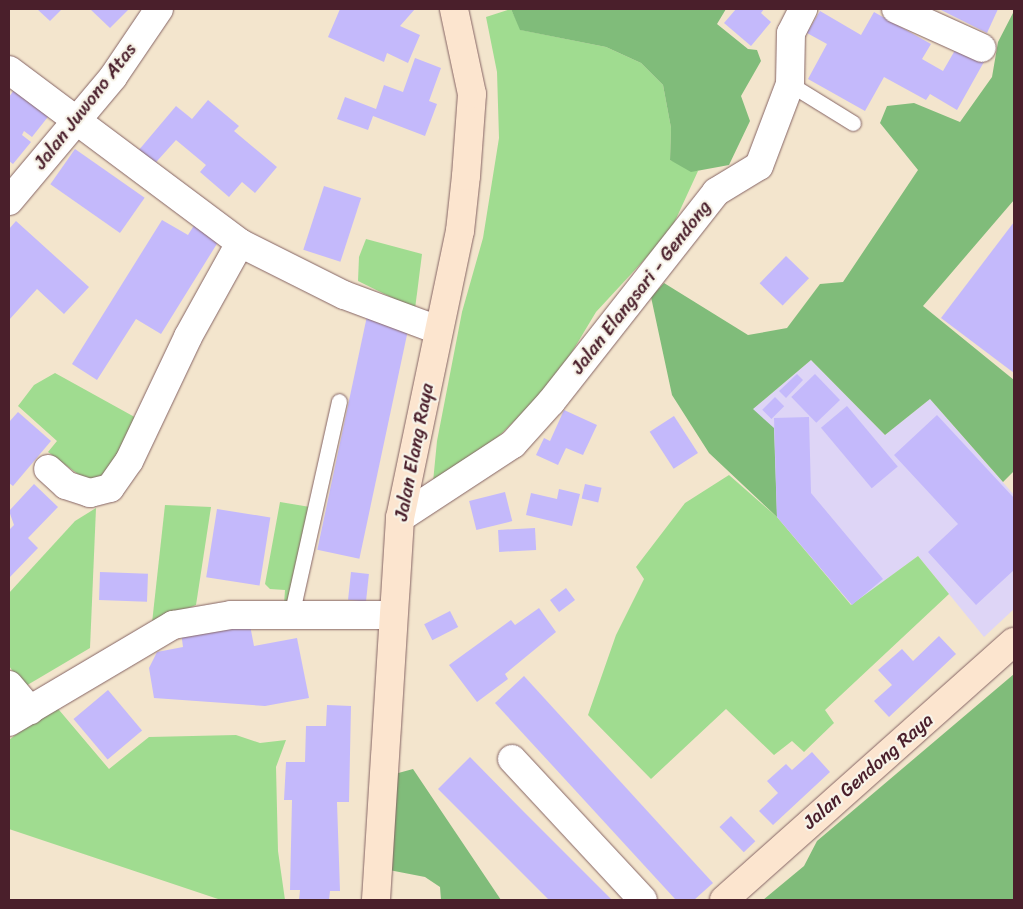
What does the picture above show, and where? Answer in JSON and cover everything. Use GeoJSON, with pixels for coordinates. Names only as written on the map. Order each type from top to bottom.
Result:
{"type":"FeatureCollection","features":[{"type":"Feature","properties":{"kind":"main road","name":"Jalan Elang Raya"},"geometry":{"type":"LineString","coordinates":[[376,900],[400,518],[460,231],[472,94],[454,9]]}},
{"type":"Feature","properties":{"kind":"main road","name":"Jalan Gendong Raya"},"geometry":{"type":"LineString","coordinates":[[724,900],[1014,642]]}},
{"type":"Feature","properties":{"kind":"street","name":"Jalan Elangsari - Gendong"},"geometry":{"type":"LineString","coordinates":[[400,518],[512,444],[551,402],[716,192],[759,166],[790,84],[790,34],[803,9]]}},
{"type":"Feature","properties":{"kind":"street"},"geometry":{"type":"LineString","coordinates":[[896,9],[982,48]]}},
{"type":"Feature","properties":{"kind":"street","name":"Jalan Juwono Atas"},"geometry":{"type":"LineString","coordinates":[[9,201],[73,123],[153,11]]}},
{"type":"Feature","properties":{"kind":"street"},"geometry":{"type":"LineString","coordinates":[[9,70],[73,123],[240,243],[344,295],[438,330]]}},
{"type":"Feature","properties":{"kind":"street"},"geometry":{"type":"LineString","coordinates":[[48,469],[66,485],[90,493],[110,488],[129,461],[188,337],[240,243]]}},
{"type":"Feature","properties":{"kind":"street"},"geometry":{"type":"LineString","coordinates":[[9,685],[20,716],[173,625],[231,615],[393,615]]}},
{"type":"Feature","properties":{"kind":"street"},"geometry":{"type":"LineString","coordinates":[[512,758],[643,900]]}},
{"type":"Feature","properties":{"kind":"lane"},"geometry":{"type":"LineString","coordinates":[[790,84],[853,123]]}},
{"type":"Feature","properties":{"kind":"lane"},"geometry":{"type":"LineString","coordinates":[[292,616],[339,401]]}},
{"type":"Feature","properties":{"kind":"shaded area"},"geometry":{"type":"Polygon","coordinates":[[[811,360],[885,435],[930,399],[1014,495],[1014,609],[984,637],[918,556],[852,605],[777,517],[753,409],[811,360]]]}},
{"type":"Feature","properties":{"kind":"green space"},"geometry":{"type":"Polygon","coordinates":[[[511,9],[521,30],[606,47],[641,63],[663,85],[671,128],[670,160],[698,171],[670,232],[596,312],[554,382],[499,436],[433,482],[437,441],[462,312],[483,238],[499,138],[497,72],[486,17],[511,9]]]}},
{"type":"Feature","properties":{"kind":"green space"},"geometry":{"type":"Polygon","coordinates":[[[511,9],[726,9],[717,24],[748,49],[757,50],[761,61],[741,96],[750,121],[729,165],[691,172],[670,160],[671,128],[663,85],[641,63],[606,47],[520,30],[511,9]]]}},
{"type":"Feature","properties":{"kind":"green space"},"geometry":{"type":"Polygon","coordinates":[[[1014,11],[1014,200],[923,306],[1014,380],[1014,471],[1003,482],[930,399],[885,435],[811,360],[753,409],[774,428],[777,517],[709,453],[672,395],[651,297],[664,283],[748,335],[787,328],[820,284],[843,282],[918,170],[880,123],[887,106],[914,103],[960,122],[992,77],[998,42],[1014,11]]]}},
{"type":"Feature","properties":{"kind":"green space"},"geometry":{"type":"Polygon","coordinates":[[[366,239],[422,254],[415,309],[358,281],[359,257],[366,239]]]}},
{"type":"Feature","properties":{"kind":"green space"},"geometry":{"type":"Polygon","coordinates":[[[55,373],[140,420],[120,470],[94,486],[48,452],[57,441],[18,406],[34,385],[55,373]]]}},
{"type":"Feature","properties":{"kind":"green space"},"geometry":{"type":"Polygon","coordinates":[[[729,475],[777,517],[851,605],[918,556],[949,594],[825,710],[834,723],[804,752],[792,741],[774,755],[726,709],[651,779],[588,715],[616,635],[644,579],[636,567],[685,503],[729,475]]]}},
{"type":"Feature","properties":{"kind":"green space"},"geometry":{"type":"Polygon","coordinates":[[[280,502],[316,508],[295,603],[284,604],[285,590],[270,589],[265,584],[280,502]]]}},
{"type":"Feature","properties":{"kind":"green space"},"geometry":{"type":"Polygon","coordinates":[[[165,505],[211,507],[196,605],[152,623],[165,505]]]}},
{"type":"Feature","properties":{"kind":"green space"},"geometry":{"type":"Polygon","coordinates":[[[96,508],[90,648],[24,687],[9,666],[9,593],[75,521],[96,508]]]}},
{"type":"Feature","properties":{"kind":"green space"},"geometry":{"type":"Polygon","coordinates":[[[1014,674],[1014,900],[763,900],[804,866],[817,841],[1014,674]]]}},
{"type":"Feature","properties":{"kind":"green space"},"geometry":{"type":"Polygon","coordinates":[[[54,704],[109,769],[149,737],[236,735],[260,743],[286,740],[276,767],[278,851],[285,900],[221,900],[9,829],[9,740],[54,704]]]}},
{"type":"Feature","properties":{"kind":"green space"},"geometry":{"type":"Polygon","coordinates":[[[413,769],[501,900],[441,900],[440,887],[425,877],[389,870],[391,775],[413,769]]]}},
{"type":"Feature","properties":{"kind":"building"},"geometry":{"type":"Polygon","coordinates":[[[37,9],[62,9],[50,21],[37,9]]]}},
{"type":"Feature","properties":{"kind":"building"},"geometry":{"type":"Polygon","coordinates":[[[90,9],[129,9],[110,28],[90,9]]]}},
{"type":"Feature","properties":{"kind":"building"},"geometry":{"type":"Polygon","coordinates":[[[340,9],[415,9],[400,26],[420,35],[408,63],[387,53],[384,62],[328,37],[340,9]]]}},
{"type":"Feature","properties":{"kind":"building"},"geometry":{"type":"Polygon","coordinates":[[[736,9],[764,9],[761,13],[771,22],[751,46],[724,23],[736,9]]]}},
{"type":"Feature","properties":{"kind":"building"},"geometry":{"type":"Polygon","coordinates":[[[939,9],[998,9],[987,33],[939,9]]]}},
{"type":"Feature","properties":{"kind":"building"},"geometry":{"type":"Polygon","coordinates":[[[820,11],[861,35],[874,12],[931,44],[922,59],[943,71],[958,45],[985,60],[957,110],[930,94],[926,100],[884,77],[865,111],[808,79],[827,44],[807,33],[820,11]]]}},
{"type":"Feature","properties":{"kind":"building"},"geometry":{"type":"Polygon","coordinates":[[[415,58],[441,68],[429,101],[437,104],[425,136],[373,116],[368,130],[337,119],[345,97],[376,109],[384,85],[403,92],[415,58]]]}},
{"type":"Feature","properties":{"kind":"building"},"geometry":{"type":"Polygon","coordinates":[[[16,87],[51,113],[32,137],[24,131],[22,135],[31,142],[13,164],[9,161],[9,97],[16,87]]]}},
{"type":"Feature","properties":{"kind":"building"},"geometry":{"type":"Polygon","coordinates":[[[208,100],[239,126],[234,131],[277,167],[255,193],[242,182],[229,197],[200,172],[206,165],[176,140],[149,170],[133,157],[176,106],[192,119],[208,100]]]}},
{"type":"Feature","properties":{"kind":"building"},"geometry":{"type":"Polygon","coordinates":[[[75,149],[145,198],[120,233],[50,184],[75,149]]]}},
{"type":"Feature","properties":{"kind":"building"},"geometry":{"type":"Polygon","coordinates":[[[324,186],[361,198],[340,262],[303,250],[324,186]]]}},
{"type":"Feature","properties":{"kind":"building"},"geometry":{"type":"Polygon","coordinates":[[[198,219],[223,234],[161,334],[136,319],[97,380],[72,364],[162,220],[188,235],[198,219]]]}},
{"type":"Feature","properties":{"kind":"building"},"geometry":{"type":"Polygon","coordinates":[[[16,221],[89,287],[64,314],[37,289],[9,320],[9,229],[16,221]]]}},
{"type":"Feature","properties":{"kind":"building"},"geometry":{"type":"Polygon","coordinates":[[[1014,222],[1014,373],[941,318],[1014,222]]]}},
{"type":"Feature","properties":{"kind":"building"},"geometry":{"type":"Polygon","coordinates":[[[786,256],[809,278],[783,306],[760,283],[786,256]]]}},
{"type":"Feature","properties":{"kind":"building"},"geometry":{"type":"Polygon","coordinates":[[[367,316],[409,325],[359,559],[317,550],[367,316]]]}},
{"type":"Feature","properties":{"kind":"building"},"geometry":{"type":"Polygon","coordinates":[[[797,374],[803,380],[786,398],[779,391],[797,374]]]}},
{"type":"Feature","properties":{"kind":"building"},"geometry":{"type":"Polygon","coordinates":[[[815,374],[840,400],[816,423],[791,397],[815,374]]]}},
{"type":"Feature","properties":{"kind":"building"},"geometry":{"type":"Polygon","coordinates":[[[775,397],[784,406],[771,419],[762,410],[775,397]]]}},
{"type":"Feature","properties":{"kind":"building"},"geometry":{"type":"Polygon","coordinates":[[[847,406],[898,467],[872,488],[821,428],[847,406]]]}},
{"type":"Feature","properties":{"kind":"building"},"geometry":{"type":"Polygon","coordinates":[[[564,410],[597,425],[583,455],[566,448],[558,465],[536,455],[544,438],[550,441],[564,410]]]}},
{"type":"Feature","properties":{"kind":"building"},"geometry":{"type":"Polygon","coordinates":[[[18,412],[51,441],[13,486],[9,483],[9,422],[18,412]]]}},
{"type":"Feature","properties":{"kind":"building"},"geometry":{"type":"Polygon","coordinates":[[[937,415],[1014,498],[1014,570],[976,605],[928,552],[958,524],[894,455],[937,415]]]}},
{"type":"Feature","properties":{"kind":"building"},"geometry":{"type":"Polygon","coordinates":[[[674,416],[698,453],[674,469],[650,432],[674,416]]]}},
{"type":"Feature","properties":{"kind":"building"},"geometry":{"type":"Polygon","coordinates":[[[809,417],[811,493],[883,579],[852,605],[777,517],[774,418],[809,417]]]}},
{"type":"Feature","properties":{"kind":"building"},"geometry":{"type":"Polygon","coordinates":[[[34,484],[58,507],[28,538],[38,548],[9,578],[9,530],[14,525],[9,511],[34,484]]]}},
{"type":"Feature","properties":{"kind":"building"},"geometry":{"type":"Polygon","coordinates":[[[585,484],[602,488],[598,502],[582,499],[585,484]]]}},
{"type":"Feature","properties":{"kind":"building"},"geometry":{"type":"Polygon","coordinates":[[[559,489],[580,494],[572,526],[526,515],[531,493],[557,499],[559,489]]]}},
{"type":"Feature","properties":{"kind":"building"},"geometry":{"type":"Polygon","coordinates":[[[505,492],[512,521],[476,530],[469,501],[505,492]]]}},
{"type":"Feature","properties":{"kind":"building"},"geometry":{"type":"Polygon","coordinates":[[[217,509],[270,517],[260,586],[206,577],[217,509]]]}},
{"type":"Feature","properties":{"kind":"building"},"geometry":{"type":"Polygon","coordinates":[[[535,528],[536,550],[499,552],[498,530],[535,528]]]}},
{"type":"Feature","properties":{"kind":"building"},"geometry":{"type":"Polygon","coordinates":[[[100,572],[148,574],[147,602],[99,600],[100,572]]]}},
{"type":"Feature","properties":{"kind":"building"},"geometry":{"type":"Polygon","coordinates":[[[351,572],[369,574],[366,602],[348,600],[351,572]]]}},
{"type":"Feature","properties":{"kind":"building"},"geometry":{"type":"Polygon","coordinates":[[[566,588],[575,600],[559,612],[550,600],[566,588]]]}},
{"type":"Feature","properties":{"kind":"building"},"geometry":{"type":"Polygon","coordinates":[[[539,608],[556,632],[505,674],[508,679],[477,702],[449,665],[511,620],[515,625],[539,608]]]}},
{"type":"Feature","properties":{"kind":"building"},"geometry":{"type":"Polygon","coordinates":[[[450,611],[458,627],[432,640],[424,624],[450,611]]]}},
{"type":"Feature","properties":{"kind":"building"},"geometry":{"type":"Polygon","coordinates":[[[249,620],[254,646],[297,638],[309,698],[265,706],[154,698],[149,668],[157,652],[183,647],[181,632],[249,620]]]}},
{"type":"Feature","properties":{"kind":"building"},"geometry":{"type":"Polygon","coordinates":[[[939,636],[956,654],[889,717],[874,701],[892,685],[878,670],[902,649],[913,661],[939,636]]]}},
{"type":"Feature","properties":{"kind":"building"},"geometry":{"type":"Polygon","coordinates":[[[524,676],[713,883],[694,900],[676,900],[495,703],[524,676]]]}},
{"type":"Feature","properties":{"kind":"building"},"geometry":{"type":"Polygon","coordinates":[[[108,690],[142,731],[108,760],[74,719],[108,690]]]}},
{"type":"Feature","properties":{"kind":"building"},"geometry":{"type":"Polygon","coordinates":[[[327,705],[351,706],[349,802],[337,802],[340,891],[330,891],[329,900],[299,900],[300,890],[290,890],[292,800],[284,800],[286,762],[305,762],[306,726],[326,726],[327,705]]]}},
{"type":"Feature","properties":{"kind":"building"},"geometry":{"type":"Polygon","coordinates":[[[812,752],[830,772],[773,825],[759,811],[778,793],[767,781],[786,764],[792,770],[812,752]]]}},
{"type":"Feature","properties":{"kind":"building"},"geometry":{"type":"Polygon","coordinates":[[[470,757],[612,900],[549,900],[438,789],[470,757]]]}},
{"type":"Feature","properties":{"kind":"building"},"geometry":{"type":"Polygon","coordinates":[[[731,816],[755,841],[744,852],[719,827],[731,816]]]}}]}
